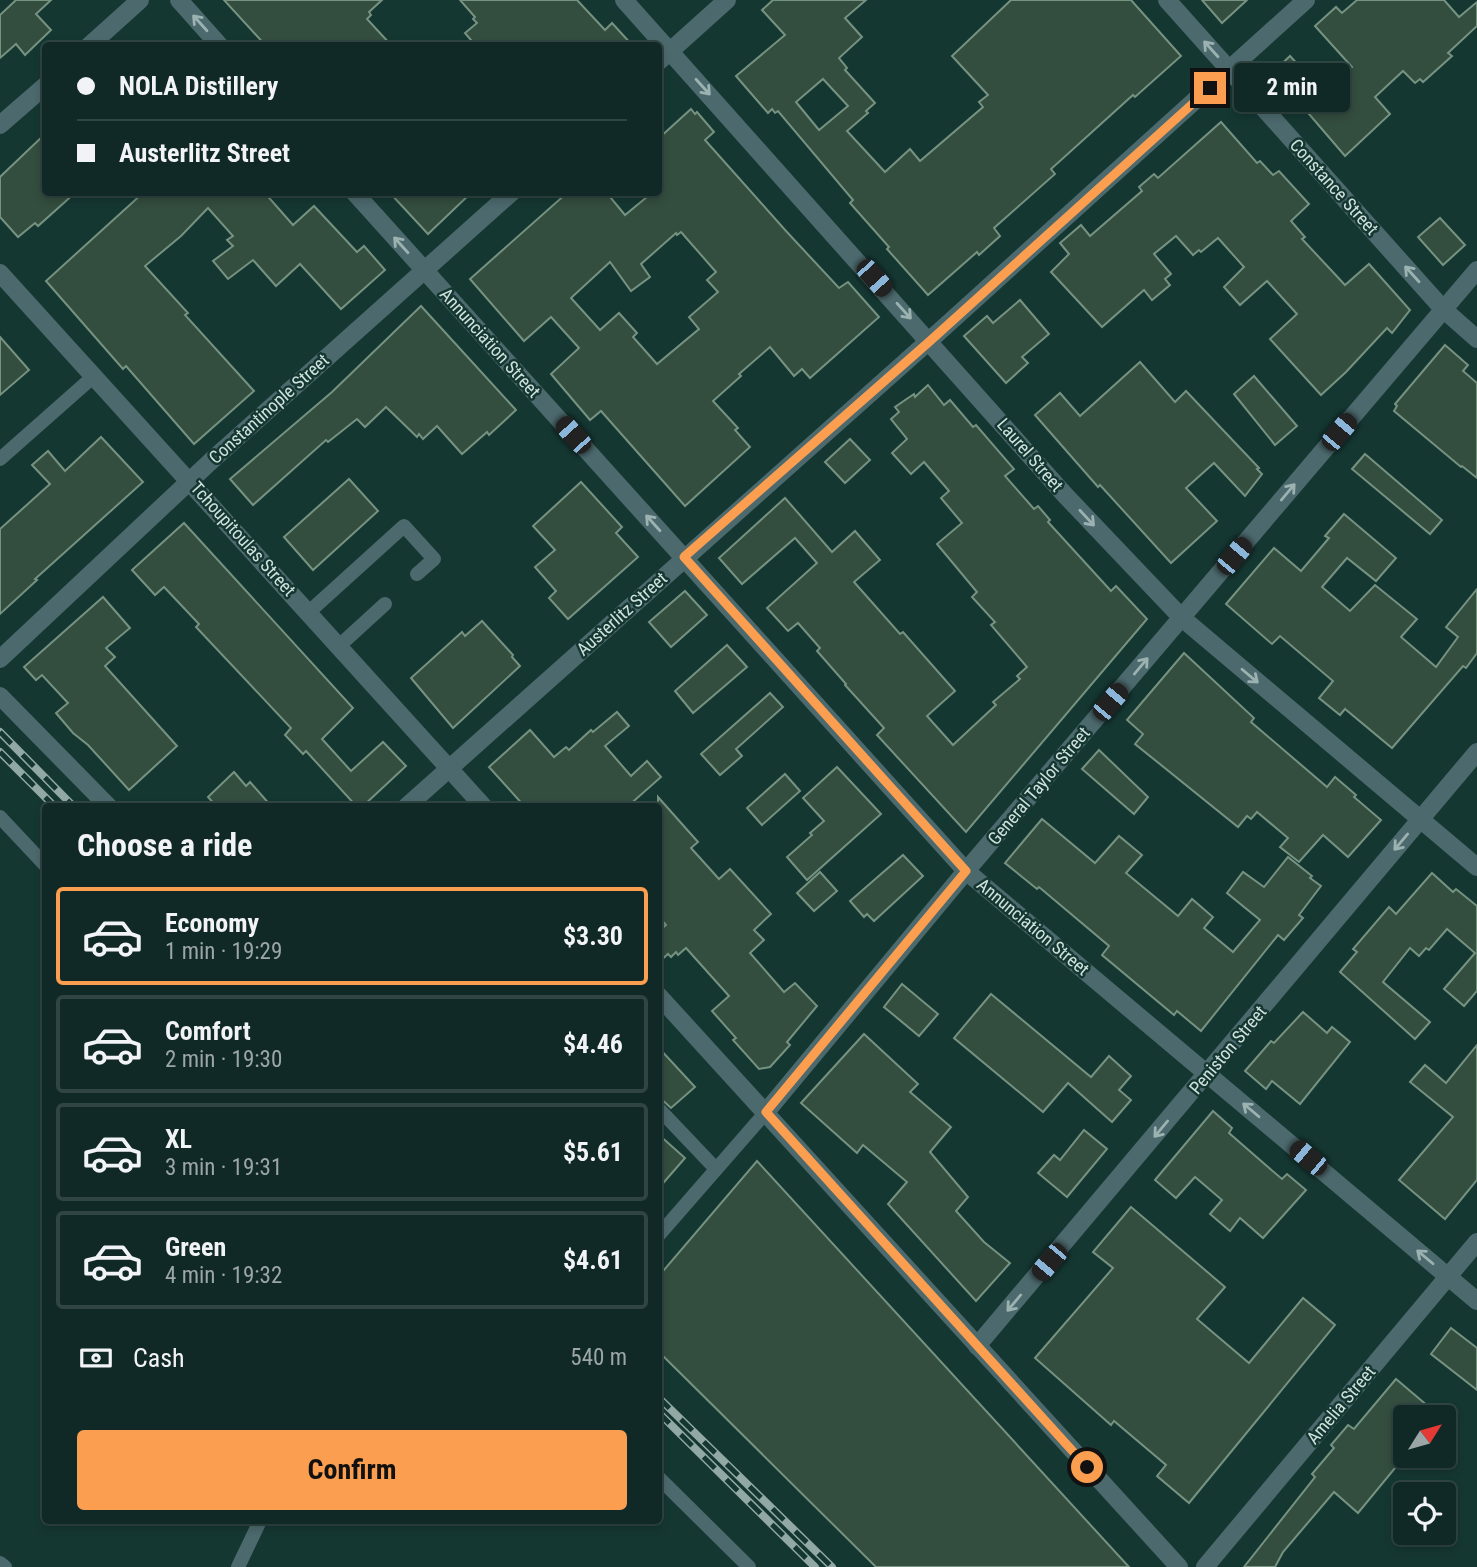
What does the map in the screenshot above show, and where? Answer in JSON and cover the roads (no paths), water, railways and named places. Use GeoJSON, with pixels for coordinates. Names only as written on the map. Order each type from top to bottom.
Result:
{"type":"FeatureCollection","features":[{"type":"Feature","properties":{"kind":"street"},"geometry":{"type":"LineString","coordinates":[[93,42],[140,0]]}},
{"type":"Feature","properties":{"kind":"street"},"geometry":{"type":"LineString","coordinates":[[179,0],[216,42]]}},
{"type":"Feature","properties":{"kind":"street","name":"Laurel Street"},"geometry":{"type":"LineString","coordinates":[[624,0],[653,42]]}},
{"type":"Feature","properties":{"kind":"street"},"geometry":{"type":"LineString","coordinates":[[664,57],[727,0]]}},
{"type":"Feature","properties":{"kind":"street","name":"Constance Street"},"geometry":{"type":"LineString","coordinates":[[1167,0],[1443,309],[1477,340]]}},
{"type":"Feature","properties":{"kind":"street","name":"Austerlitz Street"},"geometry":{"type":"LineString","coordinates":[[411,803],[684,557],[930,341],[1307,0]]}},
{"type":"Feature","properties":{"kind":"street","name":"Laurel Street"},"geometry":{"type":"LineString","coordinates":[[664,57],[930,341],[1065,495],[1182,618],[1477,867]]}},
{"type":"Feature","properties":{"kind":"street"},"geometry":{"type":"LineString","coordinates":[[0,125],[42,88]]}},
{"type":"Feature","properties":{"kind":"street","name":"Annunciation Street"},"geometry":{"type":"LineString","coordinates":[[358,196],[966,871],[1477,1301]]}},
{"type":"Feature","properties":{"kind":"street","name":"Constantinople Street"},"geometry":{"type":"LineString","coordinates":[[0,659],[189,481],[508,196]]}},
{"type":"Feature","properties":{"kind":"street","name":"General Taylor Street"},"geometry":{"type":"LineString","coordinates":[[766,1112],[966,871],[1477,270]]}},
{"type":"Feature","properties":{"kind":"street","name":"Tchoupitoulas Street"},"geometry":{"type":"LineString","coordinates":[[0,273],[480,803]]}},
{"type":"Feature","properties":{"kind":"street"},"geometry":{"type":"LineString","coordinates":[[0,696],[105,803]]}},
{"type":"Feature","properties":{"kind":"street","name":"Peniston Street"},"geometry":{"type":"LineString","coordinates":[[977,1346],[1477,752]]}},
{"type":"Feature","properties":{"kind":"street"},"geometry":{"type":"LineString","coordinates":[[662,999],[1179,1567]]}},
{"type":"Feature","properties":{"kind":"street","name":"Amelia Street"},"geometry":{"type":"LineString","coordinates":[[1205,1567],[1477,1242]]}},
{"type":"Feature","properties":{"kind":"lane"},"geometry":{"type":"LineString","coordinates":[[0,459],[94,376]]}},
{"type":"Feature","properties":{"kind":"lane"},"geometry":{"type":"LineString","coordinates":[[309,612],[404,526],[434,559],[417,574]]}},
{"type":"Feature","properties":{"kind":"lane"},"geometry":{"type":"LineString","coordinates":[[339,646],[385,604]]}},
{"type":"Feature","properties":{"kind":"lane"},"geometry":{"type":"LineString","coordinates":[[0,817],[42,862]]}},
{"type":"Feature","properties":{"kind":"lane"},"geometry":{"type":"LineString","coordinates":[[662,1231],[766,1112]]}},
{"type":"Feature","properties":{"kind":"lane"},"geometry":{"type":"LineString","coordinates":[[662,1118],[716,1169]]}},
{"type":"Feature","properties":{"kind":"lane"},"geometry":{"type":"LineString","coordinates":[[662,1481],[749,1567]]}},
{"type":"Feature","properties":{"kind":"lane"},"geometry":{"type":"LineString","coordinates":[[238,1567],[259,1524]]}},
{"type":"Feature","properties":{"kind":"lane"},"geometry":{"type":"LineString","coordinates":[[0,1563],[5,1567]]}},
{"type":"Feature","properties":{"kind":"railway"},"geometry":{"type":"LineString","coordinates":[[0,732],[70,803]]}},
{"type":"Feature","properties":{"kind":"railway"},"geometry":{"type":"LineString","coordinates":[[0,752],[51,803]]}},
{"type":"Feature","properties":{"kind":"railway"},"geometry":{"type":"LineString","coordinates":[[662,1401],[832,1567]]}},
{"type":"Feature","properties":{"kind":"railway"},"geometry":{"type":"LineString","coordinates":[[662,1416],[815,1567]]}}]}
